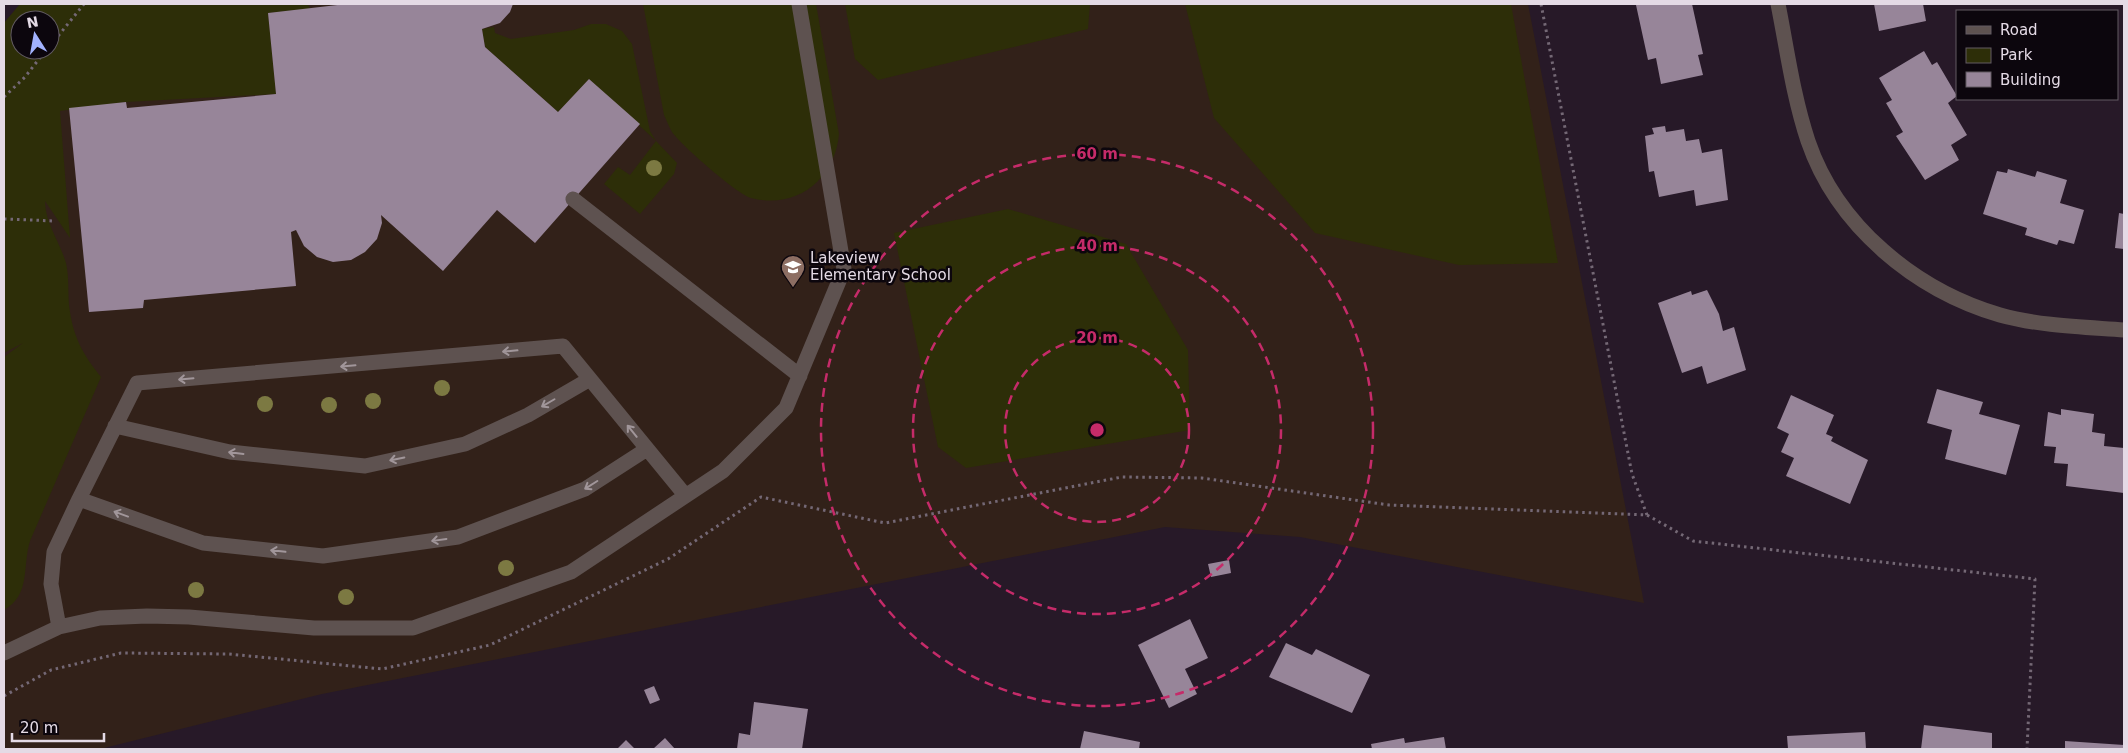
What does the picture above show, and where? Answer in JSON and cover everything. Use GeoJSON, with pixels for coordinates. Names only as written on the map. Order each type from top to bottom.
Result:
{"type":"FeatureCollection","features":[{"type":"Feature","properties":{"kind":"street"},"geometry":{"type":"LineString","coordinates":[[4,653],[59,627],[100,618],[189,617],[314,628],[413,628],[571,572],[723,471],[786,408],[844,270],[798,4]]}},
{"type":"Feature","properties":{"kind":"street"},"geometry":{"type":"LineString","coordinates":[[1778,4],[1795,95],[1808,142],[1827,181],[1852,218],[1882,250],[1920,279],[1959,300],[2001,315],[2045,323],[2124,330]]}},
{"type":"Feature","properties":{"kind":"street"},"geometry":{"type":"LineString","coordinates":[[573,199],[800,376]]}},
{"type":"Feature","properties":{"kind":"street"},"geometry":{"type":"LineString","coordinates":[[59,627],[51,584],[54,552],[137,383],[564,346],[685,495]]}},
{"type":"Feature","properties":{"kind":"street"},"geometry":{"type":"LineString","coordinates":[[116,426],[230,452],[365,466],[465,444],[528,415],[590,379]]}},
{"type":"Feature","properties":{"kind":"street"},"geometry":{"type":"LineString","coordinates":[[79,498],[203,543],[323,556],[458,537],[585,489],[647,449]]}},
{"type":"Feature","properties":{"kind":"path"},"geometry":{"type":"LineString","coordinates":[[60,34],[84,4]]}},
{"type":"Feature","properties":{"kind":"path"},"geometry":{"type":"LineString","coordinates":[[1541,4],[1632,474],[1647,516]]}},
{"type":"Feature","properties":{"kind":"path"},"geometry":{"type":"LineString","coordinates":[[4,97],[25,77],[38,60]]}},
{"type":"Feature","properties":{"kind":"path"},"geometry":{"type":"LineString","coordinates":[[4,219],[54,221]]}},
{"type":"Feature","properties":{"kind":"path"},"geometry":{"type":"LineString","coordinates":[[1202,478],[1389,505],[1647,516],[1693,541],[2035,579],[2027,749]]}},
{"type":"Feature","properties":{"kind":"shaded area","name":"Lakeview Elementary School"},"geometry":{"type":"Polygon","coordinates":[[[20,4],[1528,4],[1644,603],[1300,537],[1165,527],[322,694],[100,749],[4,749],[4,23],[10,16],[10,60],[60,60],[60,10],[15,10],[20,4]]]}},
{"type":"Feature","properties":{"kind":"green space"},"geometry":{"type":"Polygon","coordinates":[[[20,4],[308,4],[310,9],[268,13],[276,94],[126,102],[60,111],[70,238],[45,201],[47,217],[66,263],[69,305],[76,336],[79,344],[101,377],[30,541],[22,588],[13,604],[4,610],[4,357],[23,343],[4,353],[4,23],[10,16],[10,60],[60,60],[60,10],[15,10],[20,4]]]}},
{"type":"Feature","properties":{"kind":"green space"},"geometry":{"type":"Polygon","coordinates":[[[643,4],[816,4],[839,134],[836,150],[830,165],[822,177],[798,195],[768,201],[751,198],[722,179],[687,148],[672,132],[664,115],[643,4]]]}},
{"type":"Feature","properties":{"kind":"green space"},"geometry":{"type":"Polygon","coordinates":[[[845,4],[1090,4],[1088,29],[878,80],[855,59],[845,4]]]}},
{"type":"Feature","properties":{"kind":"green space"},"geometry":{"type":"Polygon","coordinates":[[[1185,4],[1511,4],[1558,263],[1459,265],[1315,233],[1214,118],[1185,4]]]}},
{"type":"Feature","properties":{"kind":"green space"},"geometry":{"type":"Polygon","coordinates":[[[591,24],[606,24],[622,31],[632,44],[650,131],[656,141],[589,79],[558,112],[485,47],[482,29],[494,27],[495,33],[511,39],[574,30],[591,24]]]}},
{"type":"Feature","properties":{"kind":"green space"},"geometry":{"type":"Polygon","coordinates":[[[656,141],[677,163],[674,174],[640,214],[604,184],[618,167],[630,175],[656,141]]]}},
{"type":"Feature","properties":{"kind":"green space"},"geometry":{"type":"Polygon","coordinates":[[[1008,209],[1126,244],[1188,350],[1190,430],[966,468],[938,447],[894,233],[1008,209]]]}},
{"type":"Feature","properties":{"kind":"building"},"geometry":{"type":"Polygon","coordinates":[[[346,4],[513,4],[510,12],[500,23],[482,29],[485,47],[558,112],[589,79],[640,124],[535,243],[497,210],[443,271],[381,215],[382,223],[377,239],[365,252],[351,260],[333,262],[317,257],[304,246],[296,230],[291,232],[296,286],[144,300],[143,308],[89,312],[69,108],[126,102],[127,108],[276,94],[268,13],[346,4]]]}},
{"type":"Feature","properties":{"kind":"building"},"geometry":{"type":"Polygon","coordinates":[[[1692,4],[1703,54],[1698,55],[1703,75],[1661,84],[1656,58],[1648,60],[1636,5],[1692,4]]]}},
{"type":"Feature","properties":{"kind":"building"},"geometry":{"type":"Polygon","coordinates":[[[1874,4],[1923,4],[1926,21],[1879,31],[1874,4]]]}},
{"type":"Feature","properties":{"kind":"building"},"geometry":{"type":"Polygon","coordinates":[[[1924,51],[1932,65],[1937,62],[1956,94],[1956,97],[1948,103],[1967,135],[1951,145],[1959,160],[1925,180],[1896,136],[1903,132],[1886,103],[1892,100],[1879,78],[1924,51]]]}},
{"type":"Feature","properties":{"kind":"building"},"geometry":{"type":"Polygon","coordinates":[[[1665,126],[1666,132],[1684,129],[1686,141],[1699,139],[1702,153],[1722,149],[1728,200],[1696,206],[1694,190],[1659,197],[1654,171],[1649,172],[1645,136],[1654,134],[1652,128],[1665,126]]]}},
{"type":"Feature","properties":{"kind":"building"},"geometry":{"type":"Polygon","coordinates":[[[2008,169],[2035,177],[2037,171],[2067,180],[2060,203],[2084,210],[2074,244],[2059,240],[2057,245],[2025,235],[2027,228],[1983,214],[1997,171],[2007,173],[2008,169]]]}},
{"type":"Feature","properties":{"kind":"building"},"geometry":{"type":"Polygon","coordinates":[[[2119,213],[2124,214],[2124,249],[2115,248],[2119,213]]]}},
{"type":"Feature","properties":{"kind":"building"},"geometry":{"type":"Polygon","coordinates":[[[1707,290],[1719,314],[1723,331],[1734,327],[1746,370],[1707,384],[1702,366],[1682,373],[1658,303],[1691,291],[1692,295],[1707,290]]]}},
{"type":"Feature","properties":{"kind":"building"},"geometry":{"type":"Polygon","coordinates":[[[1937,389],[1983,402],[1979,414],[2020,425],[2006,475],[1945,459],[1952,430],[1927,423],[1937,389]]]}},
{"type":"Feature","properties":{"kind":"building"},"geometry":{"type":"Polygon","coordinates":[[[1791,395],[1834,415],[1826,434],[1833,437],[1831,441],[1868,460],[1850,504],[1786,476],[1794,458],[1781,452],[1789,434],[1777,428],[1791,395]]]}},
{"type":"Feature","properties":{"kind":"building"},"geometry":{"type":"Polygon","coordinates":[[[2061,409],[2094,414],[2092,432],[2105,434],[2104,446],[2124,448],[2124,493],[2066,486],[2068,464],[2054,463],[2056,447],[2044,446],[2048,412],[2061,415],[2061,409]]]}},
{"type":"Feature","properties":{"kind":"building"},"geometry":{"type":"Polygon","coordinates":[[[1229,560],[1231,573],[1211,577],[1208,564],[1229,560]]]}},
{"type":"Feature","properties":{"kind":"building"},"geometry":{"type":"Polygon","coordinates":[[[1190,619],[1208,658],[1185,669],[1197,694],[1169,708],[1138,645],[1190,619]]]}},
{"type":"Feature","properties":{"kind":"building"},"geometry":{"type":"Polygon","coordinates":[[[1286,643],[1312,655],[1316,649],[1370,675],[1352,713],[1269,677],[1286,643]]]}},
{"type":"Feature","properties":{"kind":"building"},"geometry":{"type":"Polygon","coordinates":[[[654,686],[660,700],[650,704],[644,690],[654,686]]]}},
{"type":"Feature","properties":{"kind":"building"},"geometry":{"type":"Polygon","coordinates":[[[754,702],[808,709],[802,749],[737,749],[739,733],[750,735],[754,702]]]}},
{"type":"Feature","properties":{"kind":"building"},"geometry":{"type":"Polygon","coordinates":[[[1924,725],[1992,733],[1992,749],[1921,749],[1924,725]]]}},
{"type":"Feature","properties":{"kind":"building"},"geometry":{"type":"Polygon","coordinates":[[[1084,731],[1140,742],[1139,749],[1080,749],[1084,731]]]}},
{"type":"Feature","properties":{"kind":"building"},"geometry":{"type":"Polygon","coordinates":[[[1865,732],[1866,749],[1788,749],[1787,736],[1865,732]]]}},
{"type":"Feature","properties":{"kind":"building"},"geometry":{"type":"Polygon","coordinates":[[[1444,737],[1446,749],[1372,749],[1371,744],[1404,738],[1405,743],[1444,737]]]}},
{"type":"Feature","properties":{"kind":"building"},"geometry":{"type":"Polygon","coordinates":[[[665,738],[675,749],[653,749],[665,738]]]}},
{"type":"Feature","properties":{"kind":"building"},"geometry":{"type":"Polygon","coordinates":[[[626,740],[635,749],[617,749],[626,740]]]}},
{"type":"Feature","properties":{"kind":"building"},"geometry":{"type":"Polygon","coordinates":[[[2065,741],[2124,745],[2124,749],[2065,749],[2065,741]]]}},
{"type":"Feature","properties":{"kind":"place","name":"Lakeview Elementary School"},"geometry":{"type":"Point","coordinates":[793,288]}}]}
